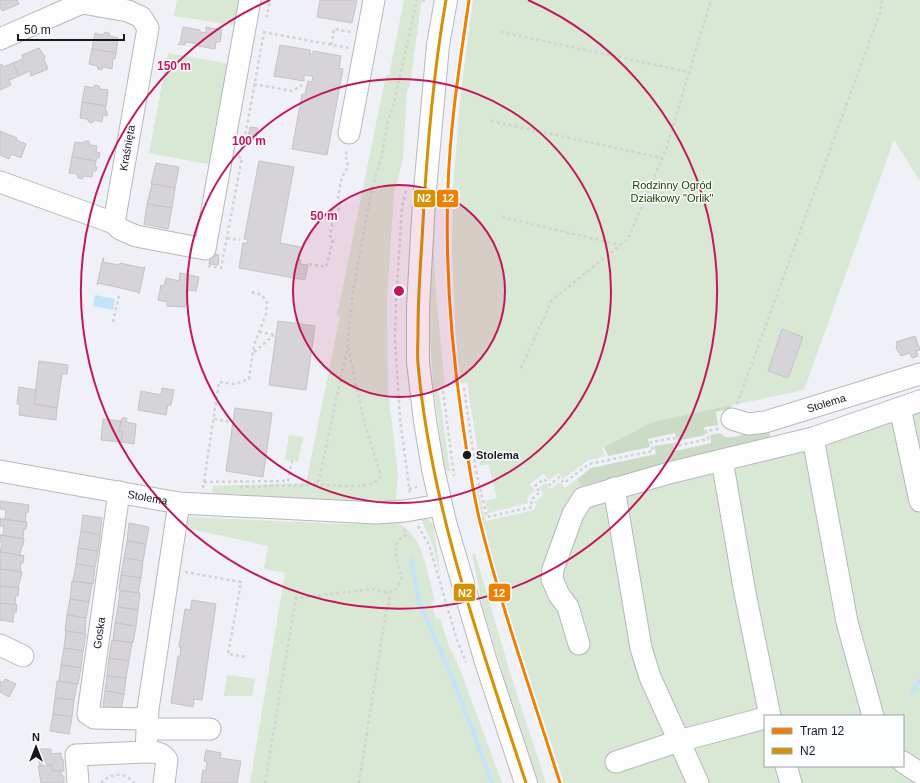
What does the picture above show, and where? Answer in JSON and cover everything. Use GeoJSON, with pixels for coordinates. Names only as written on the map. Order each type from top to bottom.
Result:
{"type":"FeatureCollection","features":[{"type":"Feature","properties":{"kind":"main road"},"geometry":{"type":"LineString","coordinates":[[446,0],[438,45],[427,163],[418,307],[418,362],[425,421],[440,504],[470,608],[526,783]]}},
{"type":"Feature","properties":{"kind":"street"},"geometry":{"type":"LineString","coordinates":[[349,133],[374,0]]}},
{"type":"Feature","properties":{"kind":"street","name":"Kraśnięta"},"geometry":{"type":"LineString","coordinates":[[0,39],[82,2],[128,11],[141,17],[148,28],[114,223]]}},
{"type":"Feature","properties":{"kind":"street"},"geometry":{"type":"LineString","coordinates":[[0,182],[114,223],[120,229],[136,236],[205,249],[245,82],[256,8]]}},
{"type":"Feature","properties":{"kind":"street","name":"Stolema"},"geometry":{"type":"LineString","coordinates":[[728,417],[748,424],[766,422],[920,374]]}},
{"type":"Feature","properties":{"kind":"street"},"geometry":{"type":"LineString","coordinates":[[579,644],[568,607],[559,595],[552,579],[553,569],[573,514],[583,498],[669,473],[813,438],[920,401]]}},
{"type":"Feature","properties":{"kind":"street"},"geometry":{"type":"LineString","coordinates":[[900,408],[920,501]]}},
{"type":"Feature","properties":{"kind":"street"},"geometry":{"type":"LineString","coordinates":[[813,438],[847,622],[872,715]]}},
{"type":"Feature","properties":{"kind":"street"},"geometry":{"type":"LineString","coordinates":[[722,460],[745,593],[770,715]]}},
{"type":"Feature","properties":{"kind":"street","name":"Stolema"},"geometry":{"type":"LineString","coordinates":[[0,471],[179,503],[376,513],[404,511],[440,504]]}},
{"type":"Feature","properties":{"kind":"street"},"geometry":{"type":"LineString","coordinates":[[614,488],[641,648],[650,677],[698,783]]}},
{"type":"Feature","properties":{"kind":"street","name":"Goska"},"geometry":{"type":"LineString","coordinates":[[119,492],[88,714],[94,718],[146,735],[158,752],[165,756],[167,760],[164,783]]}},
{"type":"Feature","properties":{"kind":"street"},"geometry":{"type":"LineString","coordinates":[[179,503],[148,709],[146,735],[210,729]]}},
{"type":"Feature","properties":{"kind":"street"},"geometry":{"type":"LineString","coordinates":[[0,645],[23,656]]}},
{"type":"Feature","properties":{"kind":"street"},"geometry":{"type":"LineString","coordinates":[[616,762],[679,740],[764,718]]}},
{"type":"Feature","properties":{"kind":"street","name":"Goska"},"geometry":{"type":"LineString","coordinates":[[78,783],[76,755],[146,735]]}},
{"type":"Feature","properties":{"kind":"street"},"geometry":{"type":"LineString","coordinates":[[904,763],[920,773]]}},
{"type":"Feature","properties":{"kind":"street"},"geometry":{"type":"LineString","coordinates":[[786,767],[791,783]]}},
{"type":"Feature","properties":{"kind":"path"},"geometry":{"type":"LineString","coordinates":[[256,8],[268,16],[270,0]]}},
{"type":"Feature","properties":{"kind":"path"},"geometry":{"type":"LineString","coordinates":[[315,484],[319,480],[323,466],[348,340],[353,291],[371,193],[382,154],[388,121],[393,107],[417,0]]}},
{"type":"Feature","properties":{"kind":"path"},"geometry":{"type":"LineString","coordinates":[[521,368],[552,300],[628,239],[662,158],[711,0]]}},
{"type":"Feature","properties":{"kind":"path"},"geometry":{"type":"LineString","coordinates":[[464,388],[477,476],[487,517],[532,507],[530,500],[540,492],[535,486],[544,479],[550,485],[559,477],[564,483],[589,464],[653,451],[651,442],[674,438],[676,446],[708,439],[706,431],[728,417],[875,27],[882,0]]}},
{"type":"Feature","properties":{"kind":"path"},"geometry":{"type":"LineString","coordinates":[[331,45],[334,29],[366,43]]}},
{"type":"Feature","properties":{"kind":"path"},"geometry":{"type":"LineString","coordinates":[[258,31],[331,45],[366,43]]}},
{"type":"Feature","properties":{"kind":"path"},"geometry":{"type":"LineString","coordinates":[[240,141],[244,142],[245,82],[264,32]]}},
{"type":"Feature","properties":{"kind":"path"},"geometry":{"type":"LineString","coordinates":[[501,32],[689,72]]}},
{"type":"Feature","properties":{"kind":"path"},"geometry":{"type":"LineString","coordinates":[[245,82],[292,91],[302,85]]}},
{"type":"Feature","properties":{"kind":"path"},"geometry":{"type":"LineString","coordinates":[[491,121],[662,158]]}},
{"type":"Feature","properties":{"kind":"path"},"geometry":{"type":"LineString","coordinates":[[309,264],[326,267],[333,240],[330,236],[334,214],[339,209],[340,202],[338,197],[342,176],[346,172],[348,161],[345,157],[349,133]]}},
{"type":"Feature","properties":{"kind":"path"},"geometry":{"type":"LineString","coordinates":[[502,217],[621,245]]}},
{"type":"Feature","properties":{"kind":"path"},"geometry":{"type":"LineString","coordinates":[[227,238],[240,240]]}},
{"type":"Feature","properties":{"kind":"path"},"geometry":{"type":"LineString","coordinates":[[204,486],[220,382],[235,384],[249,379],[254,345],[266,314],[267,303],[262,296],[251,292]]}},
{"type":"Feature","properties":{"kind":"path"},"geometry":{"type":"LineString","coordinates":[[113,322],[116,301],[119,296]]}},
{"type":"Feature","properties":{"kind":"path"},"geometry":{"type":"LineString","coordinates":[[253,352],[275,335],[259,332]]}},
{"type":"Feature","properties":{"kind":"path"},"geometry":{"type":"LineString","coordinates":[[238,487],[315,484],[367,484],[376,482],[380,478],[380,472],[366,429],[353,372],[348,340]]}},
{"type":"Feature","properties":{"kind":"path"},"geometry":{"type":"LineString","coordinates":[[443,391],[455,480]]}},
{"type":"Feature","properties":{"kind":"path"},"geometry":{"type":"LineString","coordinates":[[214,419],[233,422]]}},
{"type":"Feature","properties":{"kind":"path"},"geometry":{"type":"LineString","coordinates":[[204,482],[288,481],[292,461]]}},
{"type":"Feature","properties":{"kind":"path"},"geometry":{"type":"LineString","coordinates":[[473,477],[477,476]]}},
{"type":"Feature","properties":{"kind":"path"},"geometry":{"type":"LineString","coordinates":[[409,489],[418,487]]}},
{"type":"Feature","properties":{"kind":"path"},"geometry":{"type":"LineString","coordinates":[[416,523],[429,545],[457,640]]}},
{"type":"Feature","properties":{"kind":"path"},"geometry":{"type":"LineString","coordinates":[[266,783],[296,598],[374,589],[388,593],[396,589],[402,577],[399,570],[395,546],[398,541],[406,535],[405,525]]}},
{"type":"Feature","properties":{"kind":"path"},"geometry":{"type":"LineString","coordinates":[[183,572],[241,582],[228,654],[246,657]]}},
{"type":"Feature","properties":{"kind":"path"},"geometry":{"type":"LineString","coordinates":[[359,783],[386,611],[390,600],[388,593]]}},
{"type":"Feature","properties":{"kind":"path"},"geometry":{"type":"LineString","coordinates":[[101,783],[106,778],[119,774],[126,776],[134,783]]}},
{"type":"Feature","properties":{"kind":"green space"},"geometry":{"type":"Polygon","coordinates":[[[177,0],[242,0],[237,26],[174,16],[177,0]]]}},
{"type":"Feature","properties":{"kind":"green space"},"geometry":{"type":"Polygon","coordinates":[[[404,0],[423,0],[421,4],[410,85],[407,91],[403,159],[394,193],[387,301],[388,392],[398,474],[396,500],[385,502],[363,502],[212,495],[213,486],[306,483],[340,316],[337,315],[386,75],[389,75],[404,0]]]}},
{"type":"Feature","properties":{"kind":"green space","name":"Rodzinny Ogród Działkowy \"Orlik\""},"geometry":{"type":"Polygon","coordinates":[[[473,0],[920,0],[920,181],[894,140],[804,390],[652,422],[602,448],[605,456],[587,461],[563,479],[559,473],[549,480],[543,474],[530,484],[535,491],[529,495],[527,499],[528,503],[488,513],[485,501],[497,498],[488,464],[480,466],[467,382],[460,384],[455,324],[452,251],[453,188],[461,92],[473,0]]]}},
{"type":"Feature","properties":{"kind":"green space"},"geometry":{"type":"Polygon","coordinates":[[[168,53],[230,64],[212,165],[149,153],[168,53]]]}},
{"type":"Feature","properties":{"kind":"green space"},"geometry":{"type":"Polygon","coordinates":[[[437,170],[434,252],[436,295],[445,386],[438,387],[450,471],[445,471],[433,383],[429,320],[429,252],[437,170]]]}},
{"type":"Feature","properties":{"kind":"green space"},"geometry":{"type":"Polygon","coordinates":[[[920,392],[920,783],[564,783],[504,597],[482,522],[473,484],[476,483],[486,521],[534,510],[536,506],[535,502],[544,494],[539,488],[545,483],[551,489],[560,482],[565,488],[577,479],[583,486],[771,441],[920,392]]]}},
{"type":"Feature","properties":{"kind":"green space"},"geometry":{"type":"Polygon","coordinates":[[[731,405],[731,408],[716,412],[718,425],[704,427],[705,435],[677,441],[675,433],[648,439],[650,447],[608,456],[604,447],[652,422],[731,405]]]}},
{"type":"Feature","properties":{"kind":"green space"},"geometry":{"type":"Polygon","coordinates":[[[768,427],[771,441],[582,486],[577,479],[591,468],[656,454],[654,446],[673,443],[675,451],[711,443],[710,435],[720,433],[725,437],[734,437],[768,427]]]}},
{"type":"Feature","properties":{"kind":"green space"},"geometry":{"type":"Polygon","coordinates":[[[289,435],[303,437],[298,462],[285,460],[289,435]]]}},
{"type":"Feature","properties":{"kind":"green space"},"geometry":{"type":"Polygon","coordinates":[[[190,517],[342,524],[383,524],[398,522],[406,528],[414,537],[422,553],[435,601],[431,602],[436,619],[440,618],[449,646],[460,669],[502,783],[250,783],[285,573],[264,569],[268,546],[186,528],[190,517]]]}},
{"type":"Feature","properties":{"kind":"green space"},"geometry":{"type":"Polygon","coordinates":[[[420,517],[424,517],[433,525],[441,577],[433,546],[420,517]]]}},
{"type":"Feature","properties":{"kind":"green space"},"geometry":{"type":"Polygon","coordinates":[[[475,553],[511,676],[546,783],[535,783],[483,608],[472,554],[475,553]]]}},
{"type":"Feature","properties":{"kind":"green space"},"geometry":{"type":"Polygon","coordinates":[[[227,675],[255,679],[252,696],[224,696],[227,675]]]}},
{"type":"Feature","properties":{"kind":"water"},"geometry":{"type":"Polygon","coordinates":[[[95,295],[115,299],[113,310],[93,306],[95,295]]]}},
{"type":"Feature","properties":{"kind":"building"},"geometry":{"type":"Polygon","coordinates":[[[0,0],[17,0],[19,4],[2,11],[0,7],[0,0]]]}},
{"type":"Feature","properties":{"kind":"building"},"geometry":{"type":"Polygon","coordinates":[[[320,0],[357,0],[352,23],[317,17],[320,0]]]}},
{"type":"Feature","properties":{"kind":"building"},"geometry":{"type":"Polygon","coordinates":[[[183,27],[200,30],[200,32],[206,33],[206,27],[222,30],[220,42],[216,42],[215,49],[198,46],[199,44],[185,42],[185,45],[178,44],[180,43],[183,27]]]}},
{"type":"Feature","properties":{"kind":"building"},"geometry":{"type":"Polygon","coordinates":[[[105,32],[109,33],[110,36],[118,38],[116,53],[92,49],[95,33],[102,35],[105,32]]]}},
{"type":"Feature","properties":{"kind":"building"},"geometry":{"type":"Polygon","coordinates":[[[280,45],[310,50],[310,54],[313,54],[313,51],[341,56],[339,68],[343,69],[327,155],[292,149],[302,94],[305,94],[308,81],[312,82],[313,76],[304,75],[304,81],[274,76],[280,45]]]}},
{"type":"Feature","properties":{"kind":"building"},"geometry":{"type":"Polygon","coordinates":[[[39,48],[45,57],[44,59],[48,69],[31,76],[30,71],[19,76],[13,63],[23,59],[22,55],[39,48]]]}},
{"type":"Feature","properties":{"kind":"building"},"geometry":{"type":"Polygon","coordinates":[[[92,49],[116,53],[115,59],[113,58],[112,69],[104,67],[101,70],[98,69],[97,66],[89,64],[92,49]]]}},
{"type":"Feature","properties":{"kind":"building"},"geometry":{"type":"Polygon","coordinates":[[[13,63],[19,76],[9,80],[11,85],[0,90],[0,65],[2,64],[3,67],[13,63]]]}},
{"type":"Feature","properties":{"kind":"building"},"geometry":{"type":"Polygon","coordinates":[[[95,85],[99,86],[100,89],[108,90],[106,106],[82,102],[85,86],[93,88],[95,85]]]}},
{"type":"Feature","properties":{"kind":"building"},"geometry":{"type":"Polygon","coordinates":[[[82,102],[106,106],[105,111],[107,111],[107,116],[103,115],[102,122],[95,120],[92,123],[87,119],[80,118],[82,102]]]}},
{"type":"Feature","properties":{"kind":"building"},"geometry":{"type":"Polygon","coordinates":[[[250,127],[258,128],[256,140],[248,139],[250,127]]]}},
{"type":"Feature","properties":{"kind":"building"},"geometry":{"type":"Polygon","coordinates":[[[0,131],[17,138],[16,140],[26,144],[21,158],[11,154],[9,159],[0,155],[0,131]]]}},
{"type":"Feature","properties":{"kind":"building"},"geometry":{"type":"Polygon","coordinates":[[[89,141],[90,145],[97,146],[96,152],[100,153],[99,158],[97,157],[96,161],[72,157],[75,142],[82,143],[89,141]]]}},
{"type":"Feature","properties":{"kind":"building"},"geometry":{"type":"Polygon","coordinates":[[[72,157],[96,161],[96,171],[93,171],[92,177],[84,176],[82,179],[78,178],[77,174],[69,173],[72,157]]]}},
{"type":"Feature","properties":{"kind":"building"},"geometry":{"type":"Polygon","coordinates":[[[259,161],[294,167],[280,243],[301,247],[298,259],[301,260],[300,264],[308,265],[305,280],[239,268],[243,243],[247,243],[248,240],[244,239],[259,161]]]}},
{"type":"Feature","properties":{"kind":"building"},"geometry":{"type":"Polygon","coordinates":[[[156,163],[179,167],[175,188],[151,184],[156,163]]]}},
{"type":"Feature","properties":{"kind":"building"},"geometry":{"type":"Polygon","coordinates":[[[152,184],[175,188],[172,208],[147,204],[152,184]]]}},
{"type":"Feature","properties":{"kind":"building"},"geometry":{"type":"Polygon","coordinates":[[[147,204],[172,208],[168,229],[144,224],[147,204]]]}},
{"type":"Feature","properties":{"kind":"building"},"geometry":{"type":"Polygon","coordinates":[[[211,253],[219,255],[218,265],[209,264],[211,253]]]}},
{"type":"Feature","properties":{"kind":"building"},"geometry":{"type":"Polygon","coordinates":[[[103,258],[103,262],[119,265],[120,263],[143,268],[145,267],[139,294],[138,292],[98,283],[97,285],[103,258]]]}},
{"type":"Feature","properties":{"kind":"building"},"geometry":{"type":"Polygon","coordinates":[[[180,273],[199,277],[196,291],[189,290],[187,292],[186,296],[188,296],[185,307],[167,306],[167,302],[158,300],[161,285],[164,286],[166,278],[179,281],[180,273]]]}},
{"type":"Feature","properties":{"kind":"building"},"geometry":{"type":"Polygon","coordinates":[[[278,321],[315,326],[306,390],[269,385],[278,321]]]}},
{"type":"Feature","properties":{"kind":"building"},"geometry":{"type":"Polygon","coordinates":[[[782,329],[803,337],[788,378],[768,371],[782,329]]]}},
{"type":"Feature","properties":{"kind":"building"},"geometry":{"type":"Polygon","coordinates":[[[915,336],[920,350],[916,351],[918,356],[912,358],[910,353],[901,356],[896,348],[896,342],[915,336]]]}},
{"type":"Feature","properties":{"kind":"building"},"geometry":{"type":"Polygon","coordinates":[[[39,361],[68,365],[67,374],[62,374],[57,408],[34,404],[39,361]]]}},
{"type":"Feature","properties":{"kind":"building"},"geometry":{"type":"Polygon","coordinates":[[[19,387],[36,390],[34,404],[57,408],[56,420],[19,415],[20,405],[17,404],[19,387]]]}},
{"type":"Feature","properties":{"kind":"building"},"geometry":{"type":"Polygon","coordinates":[[[162,388],[174,390],[171,405],[168,405],[166,415],[138,410],[141,391],[161,395],[162,388]]]}},
{"type":"Feature","properties":{"kind":"building"},"geometry":{"type":"Polygon","coordinates":[[[235,408],[272,413],[263,477],[226,471],[235,408]]]}},
{"type":"Feature","properties":{"kind":"building"},"geometry":{"type":"Polygon","coordinates":[[[122,418],[127,418],[126,422],[136,424],[134,444],[121,442],[123,432],[119,432],[122,418]]]}},
{"type":"Feature","properties":{"kind":"building"},"geometry":{"type":"Polygon","coordinates":[[[103,419],[121,421],[119,432],[123,432],[121,442],[101,440],[103,419]]]}},
{"type":"Feature","properties":{"kind":"building"},"geometry":{"type":"Polygon","coordinates":[[[0,501],[29,505],[28,513],[26,512],[25,522],[0,519],[5,519],[6,510],[0,509],[0,501]]]}},
{"type":"Feature","properties":{"kind":"building"},"geometry":{"type":"Polygon","coordinates":[[[83,515],[102,518],[100,535],[81,531],[83,515]]]}},
{"type":"Feature","properties":{"kind":"building"},"geometry":{"type":"Polygon","coordinates":[[[0,519],[27,522],[26,529],[24,529],[24,539],[0,535],[3,535],[4,526],[0,526],[0,519]]]}},
{"type":"Feature","properties":{"kind":"building"},"geometry":{"type":"Polygon","coordinates":[[[129,523],[149,527],[146,544],[127,541],[129,523]]]}},
{"type":"Feature","properties":{"kind":"building"},"geometry":{"type":"Polygon","coordinates":[[[81,531],[100,535],[98,551],[78,548],[81,531]]]}},
{"type":"Feature","properties":{"kind":"building"},"geometry":{"type":"Polygon","coordinates":[[[0,535],[24,539],[20,555],[24,556],[0,552],[2,543],[0,542],[0,535]]]}},
{"type":"Feature","properties":{"kind":"building"},"geometry":{"type":"Polygon","coordinates":[[[127,541],[146,544],[143,561],[124,558],[127,541]]]}},
{"type":"Feature","properties":{"kind":"building"},"geometry":{"type":"Polygon","coordinates":[[[78,548],[98,551],[95,567],[76,564],[78,548]]]}},
{"type":"Feature","properties":{"kind":"building"},"geometry":{"type":"Polygon","coordinates":[[[0,552],[24,556],[23,563],[21,563],[20,572],[0,569],[0,552]]]}},
{"type":"Feature","properties":{"kind":"building"},"geometry":{"type":"Polygon","coordinates":[[[124,558],[143,561],[141,578],[121,575],[124,558]]]}},
{"type":"Feature","properties":{"kind":"building"},"geometry":{"type":"Polygon","coordinates":[[[76,564],[95,567],[93,584],[73,581],[76,564]]]}},
{"type":"Feature","properties":{"kind":"building"},"geometry":{"type":"Polygon","coordinates":[[[0,569],[22,572],[18,588],[0,586],[0,569]]]}},
{"type":"Feature","properties":{"kind":"building"},"geometry":{"type":"Polygon","coordinates":[[[121,575],[141,578],[138,593],[119,590],[121,575]]]}},
{"type":"Feature","properties":{"kind":"building"},"geometry":{"type":"Polygon","coordinates":[[[72,581],[92,584],[89,602],[70,599],[72,581]]]}},
{"type":"Feature","properties":{"kind":"building"},"geometry":{"type":"Polygon","coordinates":[[[0,586],[19,588],[18,596],[16,595],[15,604],[17,605],[0,603],[0,586]]]}},
{"type":"Feature","properties":{"kind":"building"},"geometry":{"type":"Polygon","coordinates":[[[120,591],[140,593],[138,610],[118,607],[120,591]]]}},
{"type":"Feature","properties":{"kind":"building"},"geometry":{"type":"Polygon","coordinates":[[[70,599],[89,602],[86,618],[67,615],[70,599]]]}},
{"type":"Feature","properties":{"kind":"building"},"geometry":{"type":"Polygon","coordinates":[[[192,600],[216,604],[202,700],[194,699],[193,707],[171,703],[178,656],[180,656],[181,647],[179,647],[185,609],[190,610],[192,600]]]}},
{"type":"Feature","properties":{"kind":"building"},"geometry":{"type":"Polygon","coordinates":[[[0,603],[17,605],[16,612],[14,612],[13,622],[0,620],[0,603]]]}},
{"type":"Feature","properties":{"kind":"building"},"geometry":{"type":"Polygon","coordinates":[[[118,607],[138,610],[136,626],[115,623],[118,607]]]}},
{"type":"Feature","properties":{"kind":"building"},"geometry":{"type":"Polygon","coordinates":[[[67,615],[86,618],[85,634],[65,631],[67,615]]]}},
{"type":"Feature","properties":{"kind":"building"},"geometry":{"type":"Polygon","coordinates":[[[115,623],[136,626],[133,643],[113,640],[115,623]]]}},
{"type":"Feature","properties":{"kind":"building"},"geometry":{"type":"Polygon","coordinates":[[[66,631],[86,634],[83,651],[64,648],[66,631]]]}},
{"type":"Feature","properties":{"kind":"building"},"geometry":{"type":"Polygon","coordinates":[[[112,640],[132,643],[129,661],[109,658],[112,640]]]}},
{"type":"Feature","properties":{"kind":"building"},"geometry":{"type":"Polygon","coordinates":[[[64,648],[83,651],[81,668],[61,665],[64,648]]]}},
{"type":"Feature","properties":{"kind":"building"},"geometry":{"type":"Polygon","coordinates":[[[109,658],[129,661],[126,678],[107,676],[109,658]]]}},
{"type":"Feature","properties":{"kind":"building"},"geometry":{"type":"Polygon","coordinates":[[[61,665],[81,668],[78,684],[59,681],[61,665]]]}},
{"type":"Feature","properties":{"kind":"building"},"geometry":{"type":"Polygon","coordinates":[[[107,676],[126,678],[124,694],[105,691],[107,676]]]}},
{"type":"Feature","properties":{"kind":"building"},"geometry":{"type":"Polygon","coordinates":[[[5,679],[16,684],[9,697],[0,692],[0,681],[3,683],[5,679]]]}},
{"type":"Feature","properties":{"kind":"building"},"geometry":{"type":"Polygon","coordinates":[[[57,681],[77,684],[74,700],[55,698],[57,681]]]}},
{"type":"Feature","properties":{"kind":"building"},"geometry":{"type":"Polygon","coordinates":[[[105,691],[124,694],[121,710],[103,707],[105,691]]]}},
{"type":"Feature","properties":{"kind":"building"},"geometry":{"type":"Polygon","coordinates":[[[55,698],[74,700],[72,717],[53,714],[55,698]]]}},
{"type":"Feature","properties":{"kind":"building"},"geometry":{"type":"Polygon","coordinates":[[[53,714],[72,717],[69,734],[50,731],[53,714]]]}},
{"type":"Feature","properties":{"kind":"building"},"geometry":{"type":"Polygon","coordinates":[[[37,749],[51,749],[51,754],[61,753],[64,771],[52,771],[52,765],[40,766],[37,749]]]}},
{"type":"Feature","properties":{"kind":"building"},"geometry":{"type":"Polygon","coordinates":[[[206,750],[221,753],[220,758],[241,761],[237,783],[201,783],[203,770],[206,770],[207,762],[204,761],[206,750]]]}},
{"type":"Feature","properties":{"kind":"building"},"geometry":{"type":"Polygon","coordinates":[[[52,765],[52,771],[61,771],[62,776],[64,776],[64,783],[41,783],[38,766],[52,765]]]}},
{"type":"Feature","properties":{"kind":"waterway"},"geometry":{"type":"LineString","coordinates":[[411,559],[419,602],[455,684],[492,783]]}},
{"type":"Feature","properties":{"kind":"waterway"},"geometry":{"type":"LineString","coordinates":[[912,693],[920,681]]}},
{"type":"Feature","properties":{"kind":"tram line","name":"12"},"geometry":{"type":"LineString","coordinates":[[469,0],[453,116],[447,216],[448,275],[458,390],[468,458],[480,522],[508,621],[560,783]]}},
{"type":"Feature","properties":{"kind":"transit line","name":"N2"},"geometry":{"type":"LineString","coordinates":[[446,0],[433,90],[428,150],[419,286],[418,364],[434,471],[446,524],[475,628],[526,783]]}},
{"type":"Feature","properties":{"kind":"place","name":"Stolema"},"geometry":{"type":"Point","coordinates":[467,455]}}]}
